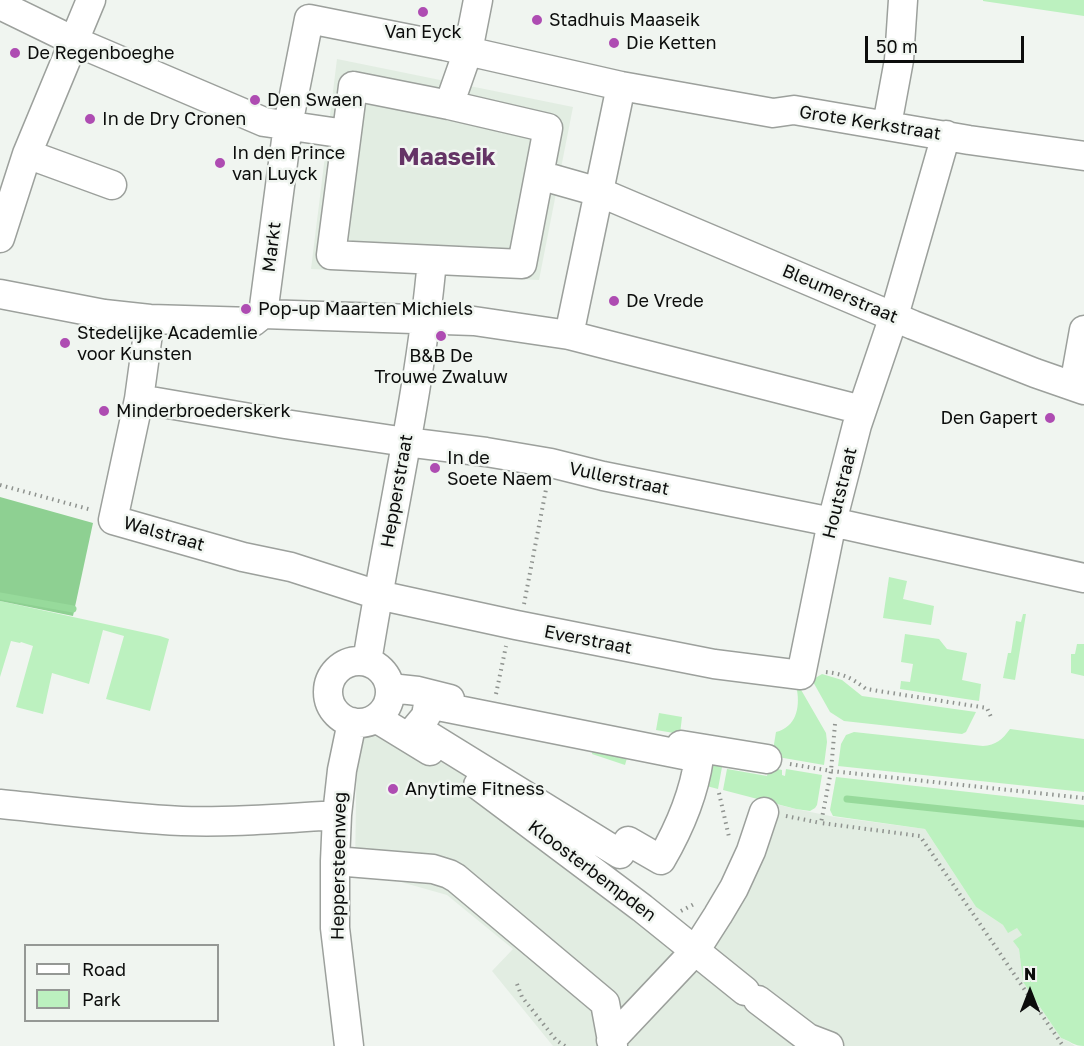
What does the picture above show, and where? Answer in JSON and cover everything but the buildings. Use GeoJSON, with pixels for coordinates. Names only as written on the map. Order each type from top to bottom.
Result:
{"type":"FeatureCollection","features":[{"type":"Feature","properties":{"kind":"street"},"geometry":{"type":"LineString","coordinates":[[0,238],[27,154],[91,0]]}},
{"type":"Feature","properties":{"kind":"street"},"geometry":{"type":"LineString","coordinates":[[449,105],[468,51],[478,0]]}},
{"type":"Feature","properties":{"kind":"street"},"geometry":{"type":"LineString","coordinates":[[887,125],[899,60],[903,0]]}},
{"type":"Feature","properties":{"kind":"street"},"geometry":{"type":"LineString","coordinates":[[0,5],[74,41],[264,122],[346,134]]}},
{"type":"Feature","properties":{"kind":"street","name":"Markt"},"geometry":{"type":"LineString","coordinates":[[263,315],[288,126],[309,19],[333,11],[468,51],[621,86]]}},
{"type":"Feature","properties":{"kind":"street"},"geometry":{"type":"LineString","coordinates":[[353,86],[449,105],[548,128],[522,264],[331,255],[353,86]]}},
{"type":"Feature","properties":{"kind":"street"},"geometry":{"type":"LineString","coordinates":[[569,335],[621,86]]}},
{"type":"Feature","properties":{"kind":"street","name":"Grote Kerkstraat"},"geometry":{"type":"LineString","coordinates":[[621,86],[773,113],[794,110],[969,140],[1084,156]]}},
{"type":"Feature","properties":{"kind":"street","name":"Houtstraat"},"geometry":{"type":"LineString","coordinates":[[813,673],[832,522],[862,410],[894,316],[946,135]]}},
{"type":"Feature","properties":{"kind":"street"},"geometry":{"type":"LineString","coordinates":[[27,154],[112,185]]}},
{"type":"Feature","properties":{"kind":"street"},"geometry":{"type":"LineString","coordinates":[[539,175],[599,192]]}},
{"type":"Feature","properties":{"kind":"street","name":"Bleumerstraat"},"geometry":{"type":"LineString","coordinates":[[599,192],[913,325],[1035,374],[1079,388]]}},
{"type":"Feature","properties":{"kind":"street"},"geometry":{"type":"LineString","coordinates":[[426,320],[432,260]]}},
{"type":"Feature","properties":{"kind":"street"},"geometry":{"type":"LineString","coordinates":[[0,294],[104,315],[150,319],[253,322],[263,315],[474,321],[569,335],[862,410]]}},
{"type":"Feature","properties":{"kind":"street","name":"Walstraat"},"geometry":{"type":"LineString","coordinates":[[150,319],[139,399],[113,520],[243,557],[291,567],[378,595]]}},
{"type":"Feature","properties":{"kind":"street","name":"Hepperstraat"},"geometry":{"type":"LineString","coordinates":[[367,662],[426,320]]}},
{"type":"Feature","properties":{"kind":"street"},"geometry":{"type":"LineString","coordinates":[[1079,388],[1084,330]]}},
{"type":"Feature","properties":{"kind":"street","name":"Vullerstraat"},"geometry":{"type":"LineString","coordinates":[[139,399],[285,424],[551,463],[603,477],[832,522],[1084,578]]}},
{"type":"Feature","properties":{"kind":"street","name":"Everstraat"},"geometry":{"type":"LineString","coordinates":[[378,595],[714,664],[813,673]]}},
{"type":"Feature","properties":{"kind":"street"},"geometry":{"type":"LineString","coordinates":[[351,661],[367,662],[382,671],[390,687],[384,710],[364,720],[345,720],[333,709],[327,688],[332,676],[340,667],[351,661]]}},
{"type":"Feature","properties":{"kind":"street"},"geometry":{"type":"LineString","coordinates":[[390,687],[418,691],[492,710],[776,761]]}},
{"type":"Feature","properties":{"kind":"street"},"geometry":{"type":"LineString","coordinates":[[428,704],[699,758],[686,806],[673,838],[660,860],[628,841],[620,854],[416,728],[426,716],[428,704]]}},
{"type":"Feature","properties":{"kind":"street","name":"Heppersteenweg"},"geometry":{"type":"LineString","coordinates":[[349,1046],[335,928],[337,815],[342,770],[364,720]]}},
{"type":"Feature","properties":{"kind":"street","name":"Kloosterbempden"},"geometry":{"type":"LineString","coordinates":[[364,720],[442,759],[642,908],[751,995],[817,1043]]}},
{"type":"Feature","properties":{"kind":"street"},"geometry":{"type":"LineString","coordinates":[[0,804],[182,821],[337,815]]}},
{"type":"Feature","properties":{"kind":"street"},"geometry":{"type":"LineString","coordinates":[[612,1043],[694,951],[718,915],[734,888],[751,851],[764,812]]}},
{"type":"Feature","properties":{"kind":"street"},"geometry":{"type":"LineString","coordinates":[[335,861],[433,869],[456,878],[606,1003],[612,1043]]}},
{"type":"Feature","properties":{"kind":"path"},"geometry":{"type":"LineString","coordinates":[[492,710],[509,634],[522,614],[551,463]]}},
{"type":"Feature","properties":{"kind":"path"},"geometry":{"type":"LineString","coordinates":[[0,485],[93,511]]}},
{"type":"Feature","properties":{"kind":"path"},"geometry":{"type":"LineString","coordinates":[[813,673],[835,673],[852,678],[866,689],[987,708],[991,717]]}},
{"type":"Feature","properties":{"kind":"path"},"geometry":{"type":"LineString","coordinates":[[821,823],[831,771],[836,724]]}},
{"type":"Feature","properties":{"kind":"path"},"geometry":{"type":"LineString","coordinates":[[776,761],[831,771],[1084,798]]}},
{"type":"Feature","properties":{"kind":"path"},"geometry":{"type":"LineString","coordinates":[[764,812],[821,823],[920,836],[1063,1046]]}},
{"type":"Feature","properties":{"kind":"path"},"geometry":{"type":"LineString","coordinates":[[642,908],[678,912],[698,902]]}},
{"type":"Feature","properties":{"kind":"path"},"geometry":{"type":"LineString","coordinates":[[517,984],[522,997],[556,1040],[565,1046]]}},
{"type":"Feature","properties":{"kind":"shaded area"},"geometry":{"type":"Polygon","coordinates":[[[337,59],[573,107],[539,280],[311,269],[337,59]]]}},
{"type":"Feature","properties":{"kind":"shaded area"},"geometry":{"type":"Polygon","coordinates":[[[388,718],[699,944],[767,802],[835,817],[925,829],[976,907],[1003,925],[1008,932],[1017,927],[1022,935],[1019,949],[1023,982],[1061,1038],[1075,1046],[553,1046],[492,971],[513,949],[447,895],[355,869],[357,736],[371,736],[388,718]]]}},
{"type":"Feature","properties":{"kind":"green space"},"geometry":{"type":"Polygon","coordinates":[[[1084,0],[1084,16],[983,1],[1084,0]]]}},
{"type":"Feature","properties":{"kind":"green space"},"geometry":{"type":"Polygon","coordinates":[[[0,497],[93,523],[73,616],[0,601],[0,497]]]}},
{"type":"Feature","properties":{"kind":"green space"},"geometry":{"type":"Polygon","coordinates":[[[889,577],[907,581],[903,599],[934,606],[931,625],[883,618],[889,577]]]}},
{"type":"Feature","properties":{"kind":"green space"},"geometry":{"type":"Polygon","coordinates":[[[0,601],[169,639],[150,711],[106,699],[124,636],[103,630],[89,684],[52,673],[43,714],[16,707],[33,646],[11,641],[0,677],[0,601]]]}},
{"type":"Feature","properties":{"kind":"green space"},"geometry":{"type":"Polygon","coordinates":[[[1023,614],[1026,614],[1015,680],[1003,678],[1008,653],[1011,653],[1016,621],[1021,622],[1023,614]]]}},
{"type":"Feature","properties":{"kind":"green space"},"geometry":{"type":"Polygon","coordinates":[[[905,634],[939,639],[947,649],[967,653],[962,680],[981,684],[979,701],[900,689],[901,681],[910,682],[913,664],[901,662],[905,634]]]}},
{"type":"Feature","properties":{"kind":"green space"},"geometry":{"type":"Polygon","coordinates":[[[1077,644],[1084,644],[1084,676],[1071,673],[1071,654],[1075,654],[1077,644]]]}},
{"type":"Feature","properties":{"kind":"green space"},"geometry":{"type":"Polygon","coordinates":[[[822,674],[842,680],[862,696],[976,712],[966,732],[962,734],[844,721],[830,712],[812,680],[822,674]]]}},
{"type":"Feature","properties":{"kind":"green space"},"geometry":{"type":"Polygon","coordinates":[[[800,688],[826,733],[824,765],[772,756],[776,732],[788,726],[795,716],[798,703],[797,690],[800,688]]]}},
{"type":"Feature","properties":{"kind":"green space"},"geometry":{"type":"Polygon","coordinates":[[[659,713],[682,717],[680,734],[656,730],[659,713]]]}},
{"type":"Feature","properties":{"kind":"green space"},"geometry":{"type":"Polygon","coordinates":[[[1010,729],[1084,739],[1084,792],[838,766],[841,744],[846,735],[854,732],[983,746],[998,741],[1010,729]]]}},
{"type":"Feature","properties":{"kind":"green space"},"geometry":{"type":"Polygon","coordinates":[[[596,738],[631,744],[625,765],[592,754],[596,738]]]}},
{"type":"Feature","properties":{"kind":"green space"},"geometry":{"type":"Polygon","coordinates":[[[700,761],[722,767],[718,789],[695,783],[700,761]]]}},
{"type":"Feature","properties":{"kind":"green space"},"geometry":{"type":"Polygon","coordinates":[[[769,767],[782,770],[782,775],[785,776],[786,769],[822,775],[815,808],[810,811],[796,809],[723,790],[727,769],[767,776],[769,767]]]}},
{"type":"Feature","properties":{"kind":"green space"},"geometry":{"type":"Polygon","coordinates":[[[836,777],[1084,805],[1084,1046],[1061,1038],[1023,982],[1019,949],[1013,941],[1022,935],[1017,928],[1008,933],[1003,925],[976,907],[925,829],[833,816],[830,810],[836,777]]]}},
{"type":"Feature","properties":{"kind":"waterway"},"geometry":{"type":"LineString","coordinates":[[0,596],[73,609]]}},
{"type":"Feature","properties":{"kind":"waterway"},"geometry":{"type":"LineString","coordinates":[[847,799],[1084,824]]}},
{"type":"Feature","properties":{"kind":"place","name":"Van Eyck"},"geometry":{"type":"Point","coordinates":[423,12]}},
{"type":"Feature","properties":{"kind":"place","name":"Stadhuis Maaseik"},"geometry":{"type":"Point","coordinates":[537,20]}},
{"type":"Feature","properties":{"kind":"place","name":"Die Ketten"},"geometry":{"type":"Point","coordinates":[614,43]}},
{"type":"Feature","properties":{"kind":"place","name":"De Regenboeghe"},"geometry":{"type":"Point","coordinates":[15,53]}},
{"type":"Feature","properties":{"kind":"place","name":"Den Swaen"},"geometry":{"type":"Point","coordinates":[255,100]}},
{"type":"Feature","properties":{"kind":"place","name":"In de Dry Cronen"},"geometry":{"type":"Point","coordinates":[90,119]}},
{"type":"Feature","properties":{"kind":"place","name":"In den Prince van Luyck"},"geometry":{"type":"Point","coordinates":[220,163]}},
{"type":"Feature","properties":{"kind":"place","name":"De Vrede"},"geometry":{"type":"Point","coordinates":[614,301]}},
{"type":"Feature","properties":{"kind":"place","name":"Pop-up Maarten Michiels"},"geometry":{"type":"Point","coordinates":[246,309]}},
{"type":"Feature","properties":{"kind":"place","name":"B&B De Trouwe Zwaluw"},"geometry":{"type":"Point","coordinates":[441,336]}},
{"type":"Feature","properties":{"kind":"place","name":"Stedelijke Academlie voor Kunsten"},"geometry":{"type":"Point","coordinates":[65,343]}},
{"type":"Feature","properties":{"kind":"place","name":"Minderbroederskerk"},"geometry":{"type":"Point","coordinates":[104,411]}},
{"type":"Feature","properties":{"kind":"place","name":"Den Gapert"},"geometry":{"type":"Point","coordinates":[1050,418]}},
{"type":"Feature","properties":{"kind":"place","name":"In de Soete Naem"},"geometry":{"type":"Point","coordinates":[435,468]}},
{"type":"Feature","properties":{"kind":"place","name":"Anytime Fitness"},"geometry":{"type":"Point","coordinates":[393,789]}},
{"type":"Feature","properties":{"kind":"district","name":"Maaseik"},"geometry":{"type":"Point","coordinates":[447,157]}}]}
